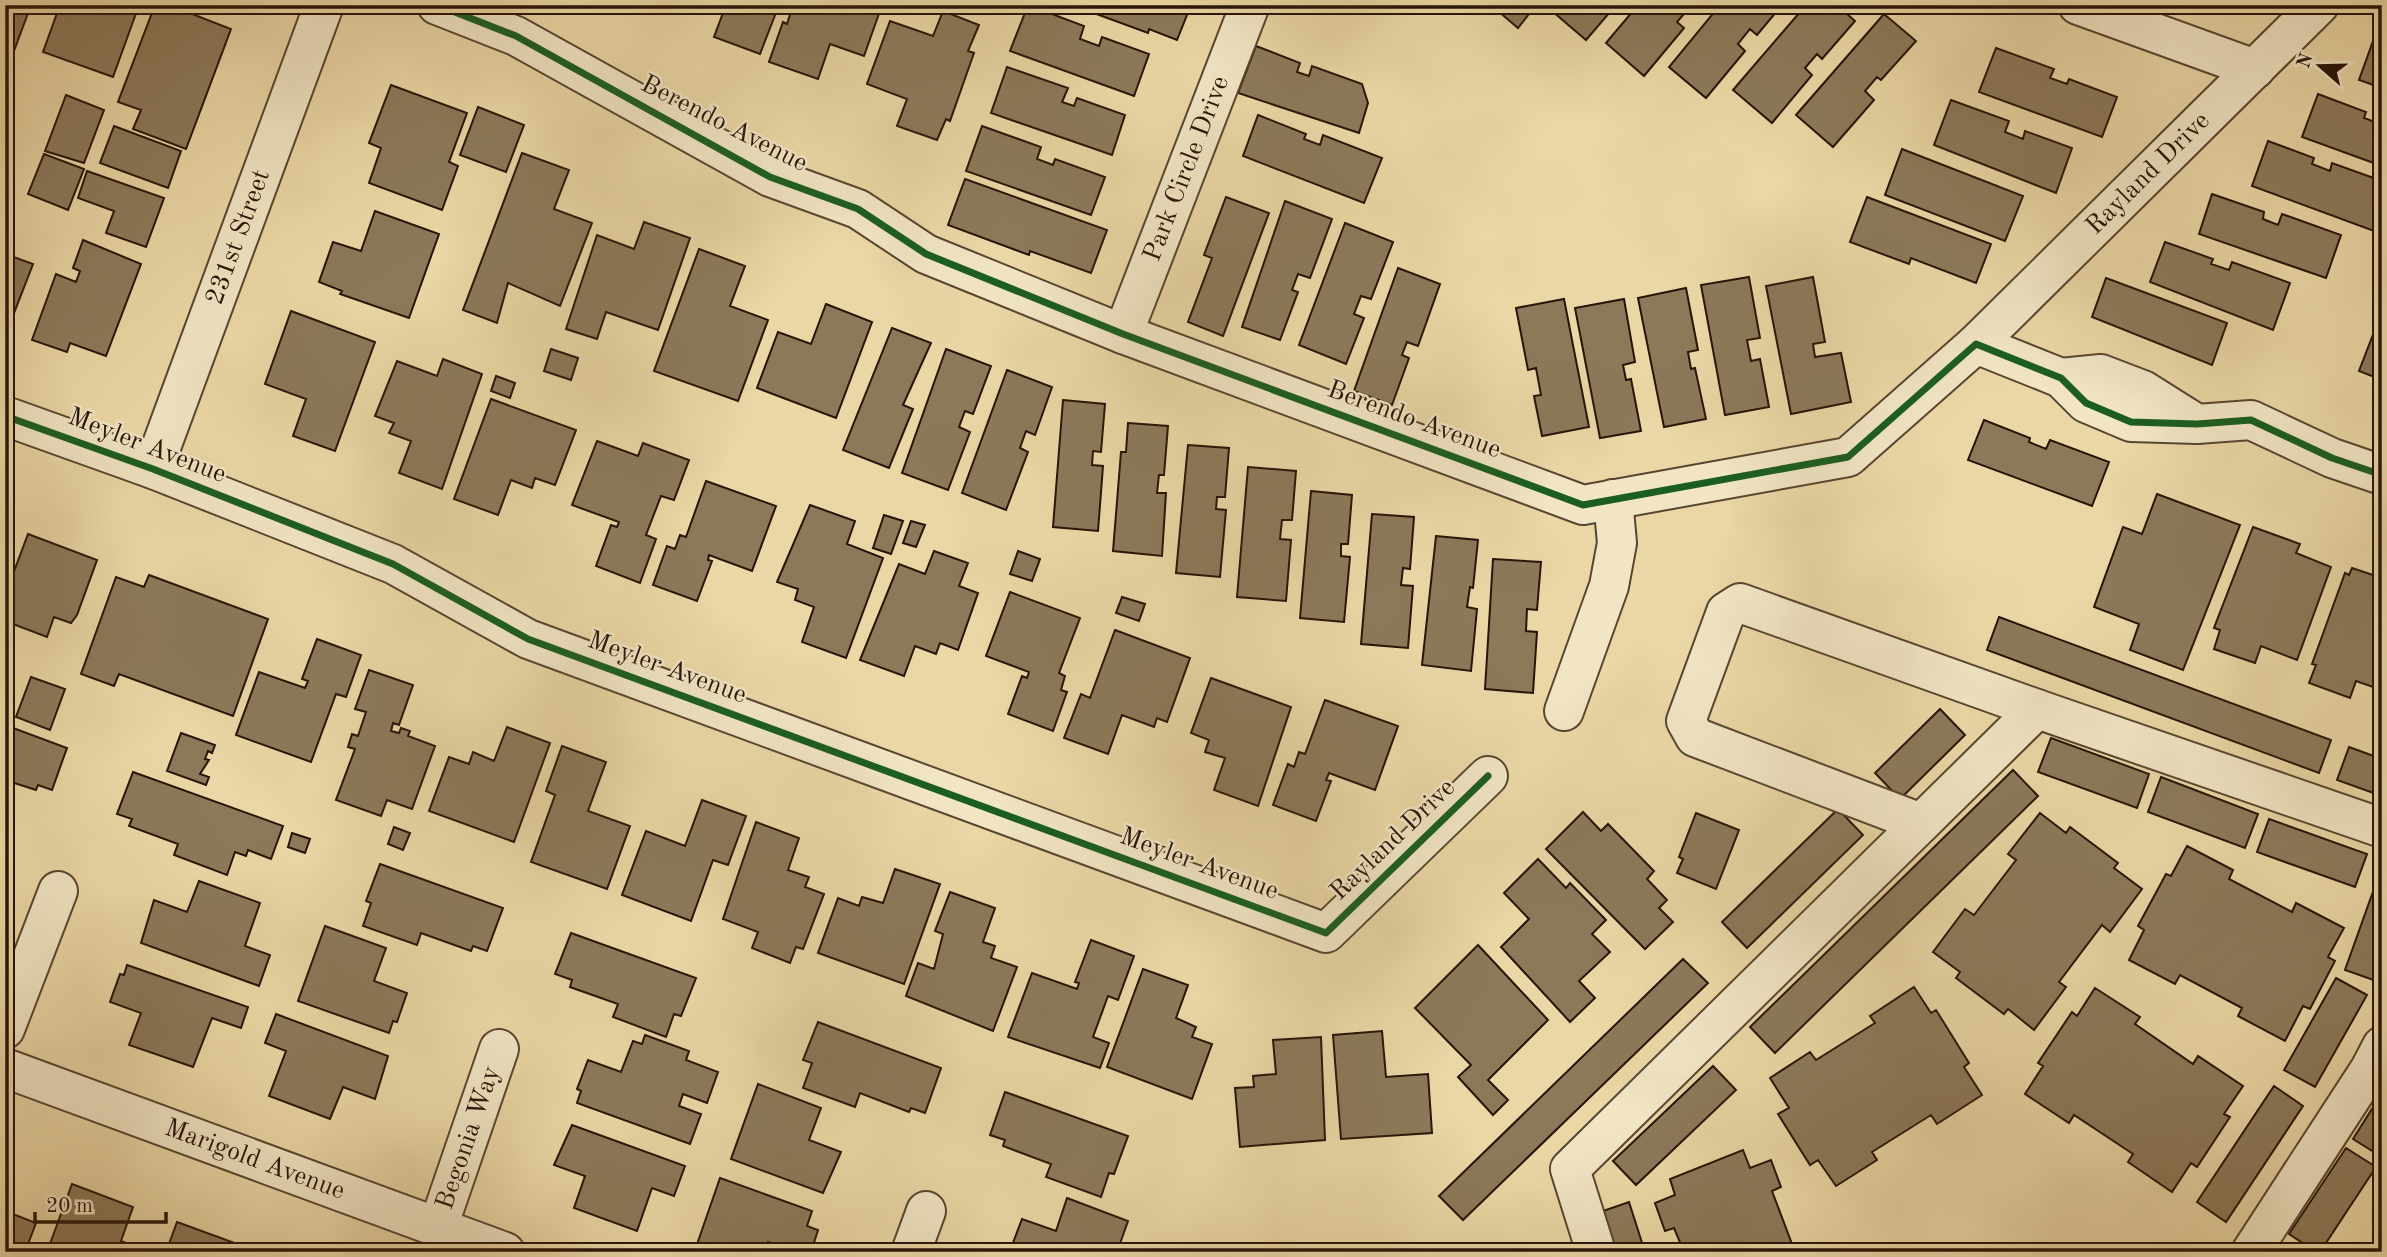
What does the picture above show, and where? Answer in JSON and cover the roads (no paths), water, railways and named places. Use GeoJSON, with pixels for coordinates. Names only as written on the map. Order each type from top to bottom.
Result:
{"type":"FeatureCollection","features":[{"type":"Feature","properties":{"kind":"street","name":"231st Street"},"geometry":{"type":"LineString","coordinates":[[153,469],[324,5]]}},
{"type":"Feature","properties":{"kind":"street","name":"Berendo Avenue"},"geometry":{"type":"LineString","coordinates":[[437,5],[516,36],[771,177],[858,209],[926,254],[1123,334],[1583,505],[1847,457],[1976,344]]}},
{"type":"Feature","properties":{"kind":"street","name":"Park Circle Drive"},"geometry":{"type":"LineString","coordinates":[[1123,334],[1250,5]]}},
{"type":"Feature","properties":{"kind":"street"},"geometry":{"type":"LineString","coordinates":[[2078,5],[2255,69]]}},
{"type":"Feature","properties":{"kind":"street","name":"Rayland Drive"},"geometry":{"type":"LineString","coordinates":[[1976,344],[2319,5]]}},
{"type":"Feature","properties":{"kind":"street"},"geometry":{"type":"LineString","coordinates":[[1976,344],[2061,378],[2101,374],[2143,390],[2197,424],[2250,420],[2332,458],[2382,475]]}},
{"type":"Feature","properties":{"kind":"street","name":"Meyler Avenue"},"geometry":{"type":"LineString","coordinates":[[5,416],[153,469],[393,564],[528,639],[1326,933]]}},
{"type":"Feature","properties":{"kind":"street"},"geometry":{"type":"LineString","coordinates":[[1564,711],[1609,586],[1617,543],[1613,499]]}},
{"type":"Feature","properties":{"kind":"street"},"geometry":{"type":"LineString","coordinates":[[1921,823],[1695,737],[1686,721],[1726,612],[1740,603],[2036,709],[2382,828]]}},
{"type":"Feature","properties":{"kind":"street"},"geometry":{"type":"LineString","coordinates":[[1596,1252],[1570,1169],[2036,709]]}},
{"type":"Feature","properties":{"kind":"street","name":"Rayland Drive"},"geometry":{"type":"LineString","coordinates":[[1326,933],[1488,776]]}},
{"type":"Feature","properties":{"kind":"street"},"geometry":{"type":"LineString","coordinates":[[5,1028],[58,891]]}},
{"type":"Feature","properties":{"kind":"street"},"geometry":{"type":"LineString","coordinates":[[2251,1252],[2370,1069],[2382,1046]]}},
{"type":"Feature","properties":{"kind":"street","name":"Begonia Way"},"geometry":{"type":"LineString","coordinates":[[438,1227],[499,1049]]}},
{"type":"Feature","properties":{"kind":"street","name":"Marigold Avenue"},"geometry":{"type":"LineString","coordinates":[[5,1068],[505,1252]]}},
{"type":"Feature","properties":{"kind":"street"},"geometry":{"type":"LineString","coordinates":[[911,1252],[926,1211]]}}]}
